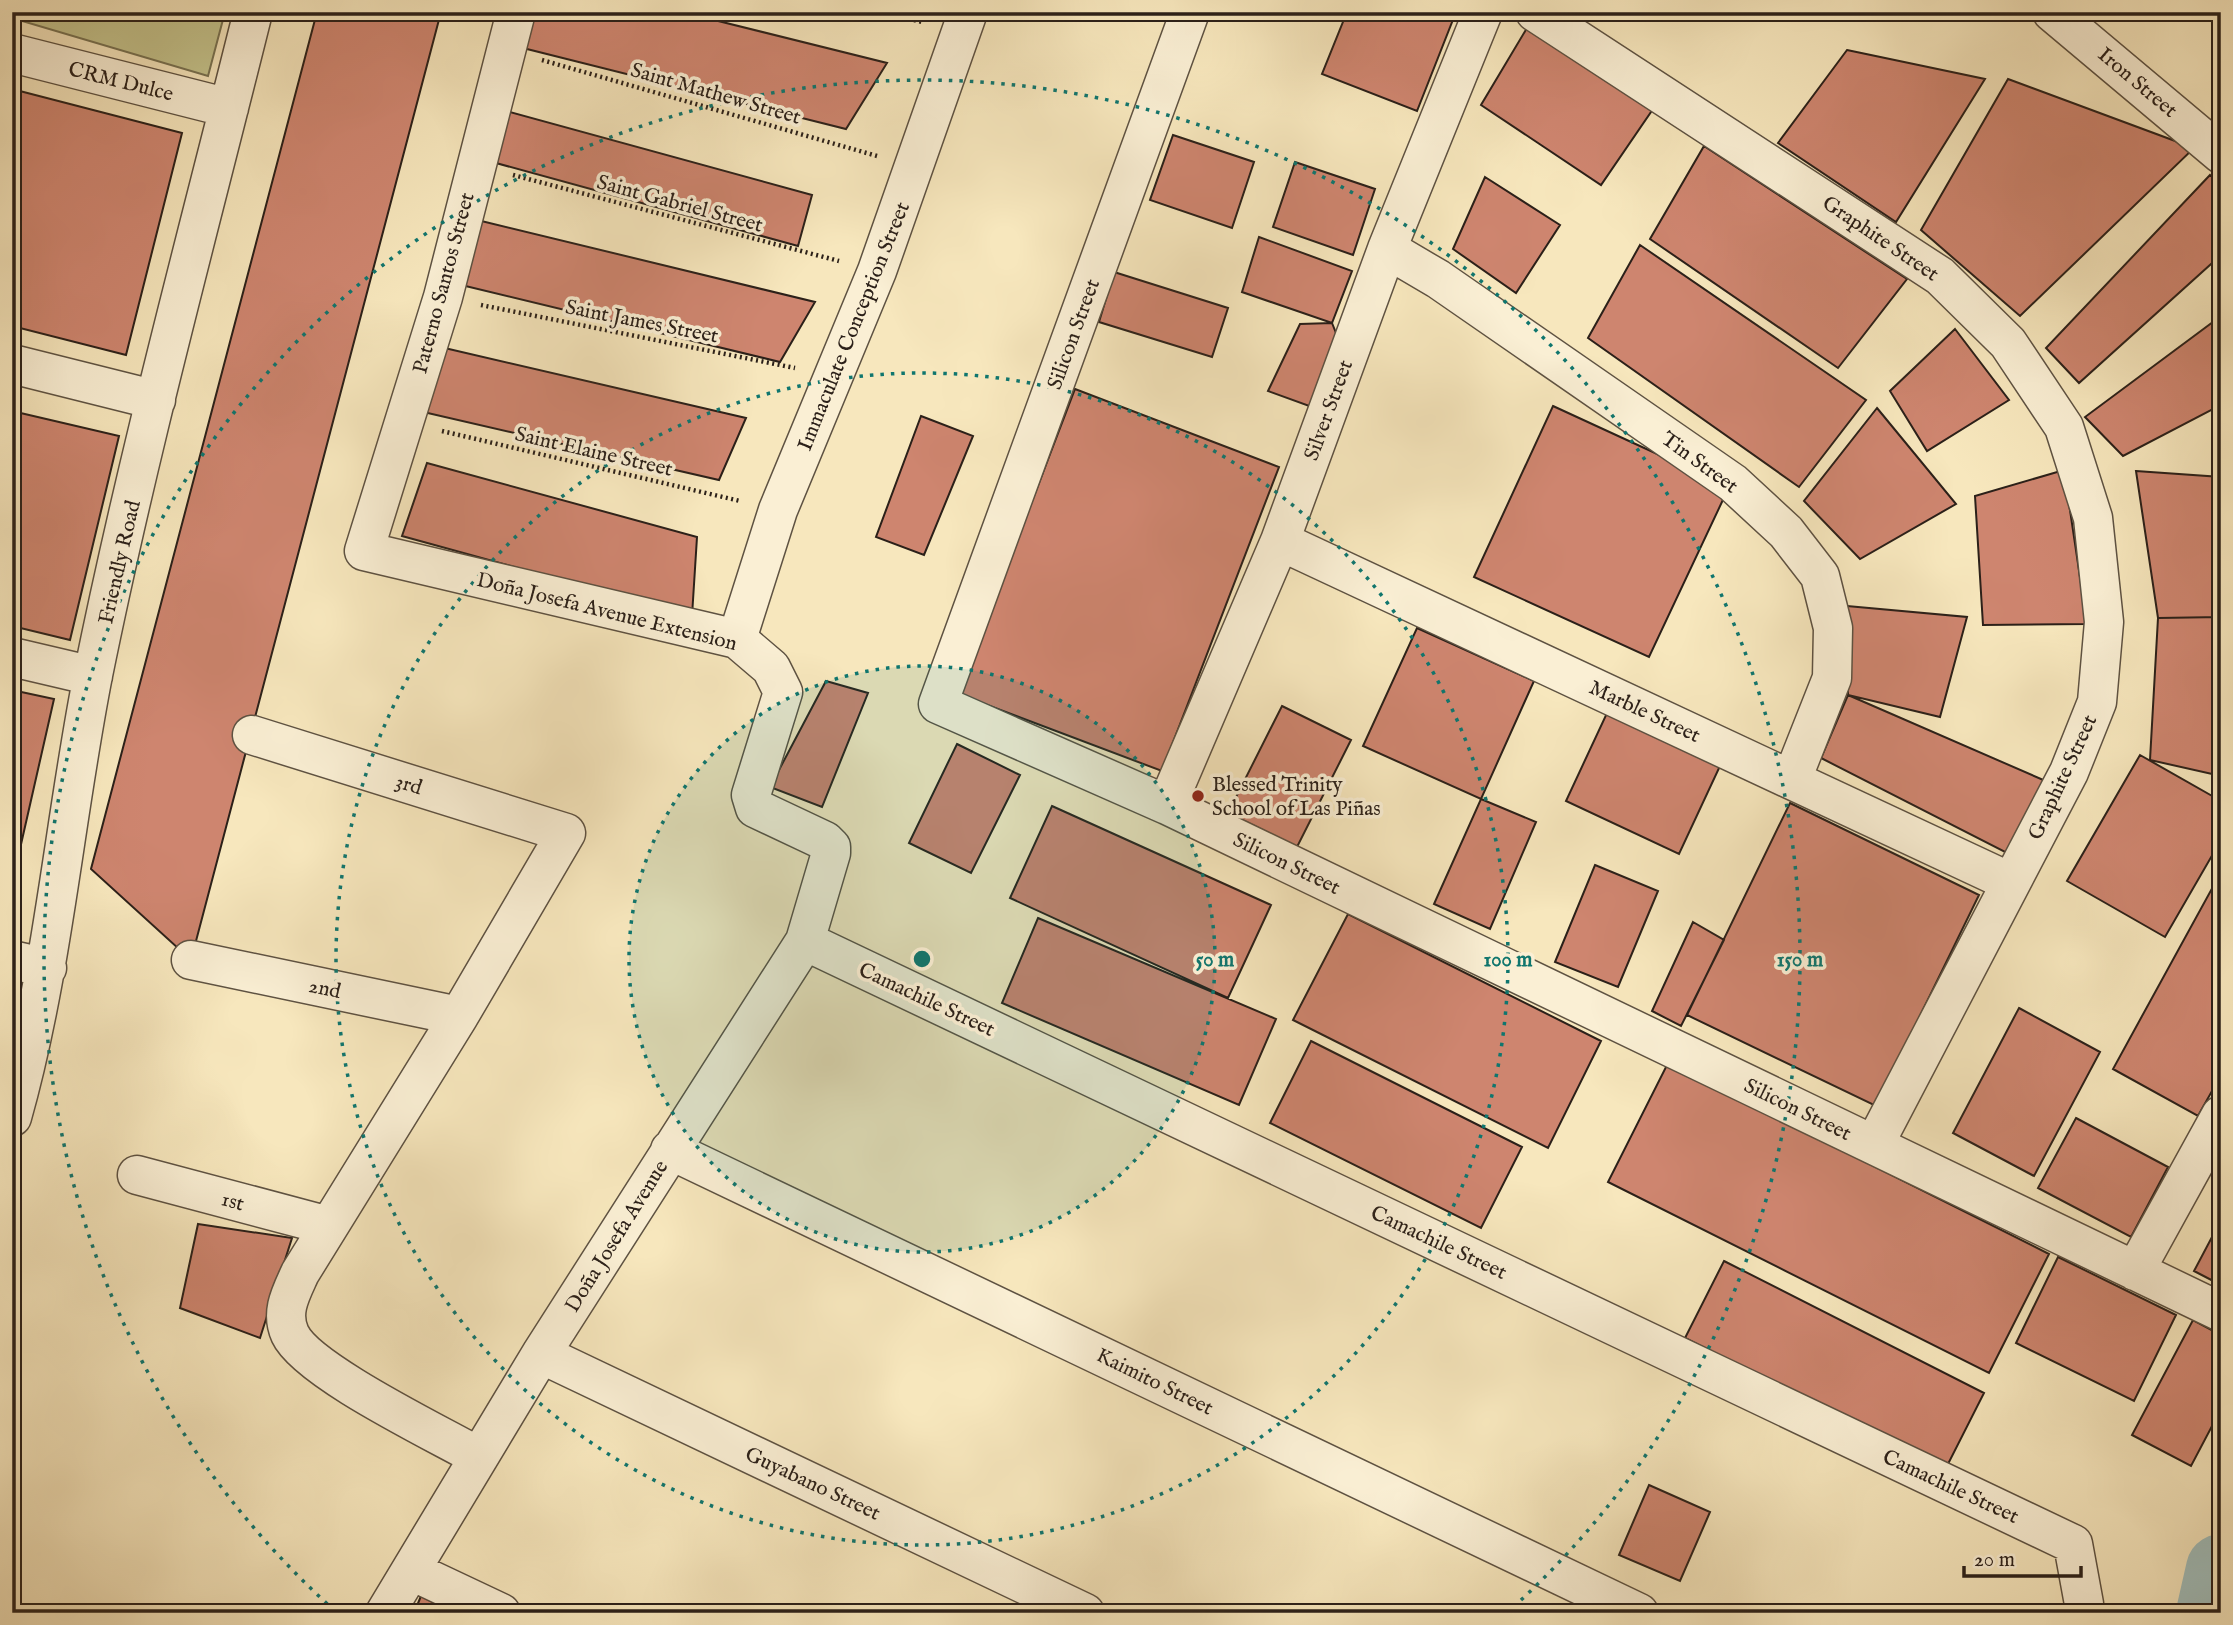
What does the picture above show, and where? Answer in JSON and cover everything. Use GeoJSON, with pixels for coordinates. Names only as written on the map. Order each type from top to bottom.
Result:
{"type":"FeatureCollection","features":[{"type":"Feature","properties":{"kind":"street","name":"Friendly Road"},"geometry":{"type":"LineString","coordinates":[[12,1117],[29,964],[156,400],[253,12]]}},
{"type":"Feature","properties":{"kind":"street","name":"Paterno Santos Street"},"geometry":{"type":"LineString","coordinates":[[364,551],[443,297],[516,12]]}},
{"type":"Feature","properties":{"kind":"street","name":"Immaculate Conception Street"},"geometry":{"type":"LineString","coordinates":[[737,639],[778,510],[836,377],[877,271],[916,167],[968,12]]}},
{"type":"Feature","properties":{"kind":"street","name":"Silicon Street"},"geometry":{"type":"LineString","coordinates":[[1190,12],[938,704],[1167,805],[2221,1312]]}},
{"type":"Feature","properties":{"kind":"street","name":"Silver Street"},"geometry":{"type":"LineString","coordinates":[[1167,805],[1280,541],[1387,249],[1483,12]]}},
{"type":"Feature","properties":{"kind":"street","name":"Graphite Street"},"geometry":{"type":"LineString","coordinates":[[1535,12],[1940,276],[2008,343],[2064,427],[2093,518],[2104,622],[2097,702],[2069,772],[1874,1145]]}},
{"type":"Feature","properties":{"kind":"street","name":"Iron Street"},"geometry":{"type":"LineString","coordinates":[[2052,12],[2221,154]]}},
{"type":"Feature","properties":{"kind":"street","name":"CRM Dulce"},"geometry":{"type":"LineString","coordinates":[[12,53],[229,108]]}},
{"type":"Feature","properties":{"kind":"street","name":"Tin Street"},"geometry":{"type":"LineString","coordinates":[[1387,249],[1438,279],[1733,484],[1786,532],[1812,565],[1820,576],[1833,628],[1832,678],[1792,779]]}},
{"type":"Feature","properties":{"kind":"street"},"geometry":{"type":"LineString","coordinates":[[12,364],[156,400]]}},
{"type":"Feature","properties":{"kind":"street","name":"Marble Street"},"geometry":{"type":"LineString","coordinates":[[1280,541],[2010,882]]}},
{"type":"Feature","properties":{"kind":"street","name":"Doña Josefa Avenue Extension"},"geometry":{"type":"LineString","coordinates":[[364,551],[737,639],[771,668],[783,692],[751,794],[752,803],[755,808],[825,841],[831,847],[831,853]]}},
{"type":"Feature","properties":{"kind":"street"},"geometry":{"type":"LineString","coordinates":[[12,657],[93,677]]}},
{"type":"Feature","properties":{"kind":"street","name":"3rd"},"geometry":{"type":"LineString","coordinates":[[253,735],[566,833],[459,1016]]}},
{"type":"Feature","properties":{"kind":"street","name":"Doña Josefa Avenue"},"geometry":{"type":"LineString","coordinates":[[385,1613],[541,1354],[805,941],[831,853]]}},
{"type":"Feature","properties":{"kind":"street","name":"Camachile Street"},"geometry":{"type":"LineString","coordinates":[[805,941],[2073,1544],[2084,1604],[2083,1613]]}},
{"type":"Feature","properties":{"kind":"street","name":"2nd"},"geometry":{"type":"LineString","coordinates":[[191,960],[459,1016]]}},
{"type":"Feature","properties":{"kind":"street"},"geometry":{"type":"LineString","coordinates":[[459,1016],[300,1273],[285,1306],[290,1334],[317,1365],[479,1457]]}},
{"type":"Feature","properties":{"kind":"street"},"geometry":{"type":"LineString","coordinates":[[2135,1271],[2221,1115]]}},
{"type":"Feature","properties":{"kind":"street","name":"Kaimito Street"},"geometry":{"type":"LineString","coordinates":[[670,1150],[1639,1613]]}},
{"type":"Feature","properties":{"kind":"street","name":"1st"},"geometry":{"type":"LineString","coordinates":[[137,1175],[329,1226]]}},
{"type":"Feature","properties":{"kind":"street","name":"Guyabano Street"},"geometry":{"type":"LineString","coordinates":[[541,1354],[1085,1613]]}},
{"type":"Feature","properties":{"kind":"street"},"geometry":{"type":"LineString","coordinates":[[412,1571],[501,1613]]}},
{"type":"Feature","properties":{"kind":"path","name":"Saint Mathew Street"},"geometry":{"type":"LineString","coordinates":[[507,50],[916,167]]}},
{"type":"Feature","properties":{"kind":"path","name":"Saint Gabriel Street"},"geometry":{"type":"LineString","coordinates":[[475,165],[877,271]]}},
{"type":"Feature","properties":{"kind":"path","name":"Saint James Street"},"geometry":{"type":"LineString","coordinates":[[443,297],[836,377]]}},
{"type":"Feature","properties":{"kind":"path","name":"Saint Elaine Street"},"geometry":{"type":"LineString","coordinates":[[403,422],[778,510]]}},
{"type":"Feature","properties":{"kind":"shaded area"},"geometry":{"type":"Polygon","coordinates":[[[12,12],[225,12],[208,76],[12,18],[12,12]]]}},
{"type":"Feature","properties":{"kind":"building"},"geometry":{"type":"Polygon","coordinates":[[[317,12],[441,12],[191,960],[91,869],[317,12]]]}},
{"type":"Feature","properties":{"kind":"building"},"geometry":{"type":"Polygon","coordinates":[[[529,12],[682,12],[887,63],[846,129],[515,46],[529,12]]]}},
{"type":"Feature","properties":{"kind":"building"},"geometry":{"type":"Polygon","coordinates":[[[1347,12],[1456,12],[1417,111],[1322,74],[1347,12]]]}},
{"type":"Feature","properties":{"kind":"building"},"geometry":{"type":"Polygon","coordinates":[[[1527,28],[1653,109],[1601,185],[1481,105],[1527,28]]]}},
{"type":"Feature","properties":{"kind":"building"},"geometry":{"type":"Polygon","coordinates":[[[1847,50],[1985,79],[1896,222],[1778,143],[1847,50]]]}},
{"type":"Feature","properties":{"kind":"building"},"geometry":{"type":"Polygon","coordinates":[[[2008,79],[2194,148],[2020,316],[1921,230],[2008,79]]]}},
{"type":"Feature","properties":{"kind":"building"},"geometry":{"type":"Polygon","coordinates":[[[12,89],[182,133],[126,355],[12,326],[12,89]]]}},
{"type":"Feature","properties":{"kind":"building"},"geometry":{"type":"Polygon","coordinates":[[[499,109],[812,195],[798,246],[485,160],[499,109]]]}},
{"type":"Feature","properties":{"kind":"building"},"geometry":{"type":"Polygon","coordinates":[[[1173,135],[1254,162],[1232,228],[1150,200],[1173,135]]]}},
{"type":"Feature","properties":{"kind":"building"},"geometry":{"type":"Polygon","coordinates":[[[1704,146],[1907,279],[1838,368],[1650,239],[1704,146]]]}},
{"type":"Feature","properties":{"kind":"building"},"geometry":{"type":"Polygon","coordinates":[[[1295,162],[1375,189],[1353,255],[1273,227],[1295,162]]]}},
{"type":"Feature","properties":{"kind":"building"},"geometry":{"type":"Polygon","coordinates":[[[2210,175],[2221,185],[2221,255],[2079,383],[2046,348],[2210,175]]]}},
{"type":"Feature","properties":{"kind":"building"},"geometry":{"type":"Polygon","coordinates":[[[1485,177],[1560,225],[1516,293],[1453,249],[1485,177]]]}},
{"type":"Feature","properties":{"kind":"building"},"geometry":{"type":"Polygon","coordinates":[[[469,218],[815,302],[780,362],[453,283],[469,218]]]}},
{"type":"Feature","properties":{"kind":"building"},"geometry":{"type":"Polygon","coordinates":[[[1259,237],[1352,271],[1332,323],[1242,292],[1259,237]]]}},
{"type":"Feature","properties":{"kind":"building"},"geometry":{"type":"Polygon","coordinates":[[[1640,245],[1866,400],[1799,487],[1588,338],[1640,245]]]}},
{"type":"Feature","properties":{"kind":"building"},"geometry":{"type":"Polygon","coordinates":[[[1114,272],[1228,308],[1212,357],[1099,322],[1114,272]]]}},
{"type":"Feature","properties":{"kind":"building"},"geometry":{"type":"Polygon","coordinates":[[[2221,316],[2221,405],[2123,456],[2085,417],[2221,316]]]}},
{"type":"Feature","properties":{"kind":"building"},"geometry":{"type":"Polygon","coordinates":[[[1332,323],[1338,338],[1312,407],[1268,391],[1300,324],[1332,323]]]}},
{"type":"Feature","properties":{"kind":"building"},"geometry":{"type":"Polygon","coordinates":[[[1955,329],[2009,400],[1927,451],[1890,391],[1955,329]]]}},
{"type":"Feature","properties":{"kind":"building"},"geometry":{"type":"Polygon","coordinates":[[[436,346],[746,418],[719,480],[419,411],[436,346]]]}},
{"type":"Feature","properties":{"kind":"building"},"geometry":{"type":"Polygon","coordinates":[[[1075,389],[1279,467],[1162,771],[958,694],[1075,389]]]}},
{"type":"Feature","properties":{"kind":"building"},"geometry":{"type":"Polygon","coordinates":[[[1553,406],[1729,487],[1649,657],[1474,577],[1553,406]]]}},
{"type":"Feature","properties":{"kind":"building"},"geometry":{"type":"Polygon","coordinates":[[[1877,408],[1956,504],[1860,559],[1804,501],[1877,408]]]}},
{"type":"Feature","properties":{"kind":"building"},"geometry":{"type":"Polygon","coordinates":[[[12,411],[119,436],[70,640],[12,626],[12,411]]]}},
{"type":"Feature","properties":{"kind":"building"},"geometry":{"type":"Polygon","coordinates":[[[921,416],[973,436],[924,555],[876,537],[921,416]]]}},
{"type":"Feature","properties":{"kind":"building"},"geometry":{"type":"Polygon","coordinates":[[[427,463],[697,537],[692,616],[402,536],[427,463]]]}},
{"type":"Feature","properties":{"kind":"building"},"geometry":{"type":"Polygon","coordinates":[[[2064,470],[2087,624],[1983,625],[1975,496],[2064,470]]]}},
{"type":"Feature","properties":{"kind":"building"},"geometry":{"type":"Polygon","coordinates":[[[2136,471],[2221,477],[2221,617],[2158,618],[2136,471]]]}},
{"type":"Feature","properties":{"kind":"building"},"geometry":{"type":"Polygon","coordinates":[[[1847,606],[1967,617],[1940,717],[1848,695],[1847,606]]]}},
{"type":"Feature","properties":{"kind":"building"},"geometry":{"type":"Polygon","coordinates":[[[2221,617],[2221,776],[2150,760],[2158,618],[2221,617]]]}},
{"type":"Feature","properties":{"kind":"building"},"geometry":{"type":"Polygon","coordinates":[[[1417,628],[1534,681],[1481,799],[1363,746],[1417,628]]]}},
{"type":"Feature","properties":{"kind":"building"},"geometry":{"type":"Polygon","coordinates":[[[826,681],[868,693],[822,807],[770,787],[826,681]]]}},
{"type":"Feature","properties":{"kind":"building"},"geometry":{"type":"Polygon","coordinates":[[[12,690],[54,699],[12,884],[12,690]]]}},
{"type":"Feature","properties":{"kind":"building"},"geometry":{"type":"Polygon","coordinates":[[[1848,695],[2048,782],[2007,853],[1821,758],[1848,695]]]}},
{"type":"Feature","properties":{"kind":"building"},"geometry":{"type":"Polygon","coordinates":[[[1282,706],[1351,740],[1297,847],[1228,813],[1282,706]]]}},
{"type":"Feature","properties":{"kind":"building"},"geometry":{"type":"Polygon","coordinates":[[[1607,713],[1720,766],[1679,854],[1566,801],[1607,713]]]}},
{"type":"Feature","properties":{"kind":"building"},"geometry":{"type":"Polygon","coordinates":[[[957,744],[1020,775],[971,873],[909,843],[957,744]]]}},
{"type":"Feature","properties":{"kind":"building"},"geometry":{"type":"Polygon","coordinates":[[[2140,755],[2221,801],[2221,840],[2165,937],[2067,881],[2140,755]]]}},
{"type":"Feature","properties":{"kind":"building"},"geometry":{"type":"Polygon","coordinates":[[[1481,799],[1536,822],[1490,929],[1434,904],[1481,799]]]}},
{"type":"Feature","properties":{"kind":"building"},"geometry":{"type":"Polygon","coordinates":[[[1790,803],[1979,895],[1876,1106],[1687,1015],[1790,803]]]}},
{"type":"Feature","properties":{"kind":"building"},"geometry":{"type":"Polygon","coordinates":[[[1052,806],[1271,905],[1228,998],[1010,898],[1052,806]]]}},
{"type":"Feature","properties":{"kind":"building"},"geometry":{"type":"Polygon","coordinates":[[[1595,865],[1658,891],[1618,987],[1555,962],[1595,865]]]}},
{"type":"Feature","properties":{"kind":"building"},"geometry":{"type":"Polygon","coordinates":[[[2215,883],[2221,886],[2221,1075],[2198,1116],[2113,1069],[2215,883]]]}},
{"type":"Feature","properties":{"kind":"building"},"geometry":{"type":"Polygon","coordinates":[[[1348,914],[1601,1041],[1548,1148],[1293,1020],[1348,914]]]}},
{"type":"Feature","properties":{"kind":"building"},"geometry":{"type":"Polygon","coordinates":[[[1038,918],[1276,1019],[1239,1105],[1002,1003],[1038,918]]]}},
{"type":"Feature","properties":{"kind":"building"},"geometry":{"type":"Polygon","coordinates":[[[1693,922],[1724,940],[1681,1026],[1652,1011],[1693,922]]]}},
{"type":"Feature","properties":{"kind":"building"},"geometry":{"type":"Polygon","coordinates":[[[2019,1008],[2100,1052],[2034,1176],[1953,1133],[2019,1008]]]}},
{"type":"Feature","properties":{"kind":"building"},"geometry":{"type":"Polygon","coordinates":[[[1311,1041],[1522,1147],[1481,1228],[1270,1123],[1311,1041]]]}},
{"type":"Feature","properties":{"kind":"building"},"geometry":{"type":"Polygon","coordinates":[[[1668,1063],[2049,1254],[1989,1373],[1608,1182],[1668,1063]]]}},
{"type":"Feature","properties":{"kind":"building"},"geometry":{"type":"Polygon","coordinates":[[[2076,1118],[2168,1167],[2131,1237],[2038,1188],[2076,1118]]]}},
{"type":"Feature","properties":{"kind":"building"},"geometry":{"type":"Polygon","coordinates":[[[2221,1220],[2221,1285],[2194,1271],[2221,1220]]]}},
{"type":"Feature","properties":{"kind":"building"},"geometry":{"type":"Polygon","coordinates":[[[198,1224],[292,1238],[260,1338],[180,1308],[198,1224]]]}},
{"type":"Feature","properties":{"kind":"building"},"geometry":{"type":"Polygon","coordinates":[[[2058,1257],[2176,1315],[2134,1401],[2016,1343],[2058,1257]]]}},
{"type":"Feature","properties":{"kind":"building"},"geometry":{"type":"Polygon","coordinates":[[[1724,1261],[1984,1393],[1945,1470],[1685,1338],[1724,1261]]]}},
{"type":"Feature","properties":{"kind":"building"},"geometry":{"type":"Polygon","coordinates":[[[2193,1320],[2221,1335],[2221,1409],[2191,1466],[2132,1435],[2193,1320]]]}},
{"type":"Feature","properties":{"kind":"building"},"geometry":{"type":"Polygon","coordinates":[[[1649,1485],[1710,1512],[1680,1581],[1619,1555],[1649,1485]]]}},
{"type":"Feature","properties":{"kind":"building"},"geometry":{"type":"Polygon","coordinates":[[[421,1596],[454,1613],[414,1613],[421,1596]]]}},
{"type":"Feature","properties":{"kind":"waterway"},"geometry":{"type":"LineString","coordinates":[[2211,1613],[2221,1569]]}},
{"type":"Feature","properties":{"kind":"place","name":"Blessed Trinity School of Las Piñas"},"geometry":{"type":"Point","coordinates":[1198,796]}}]}
